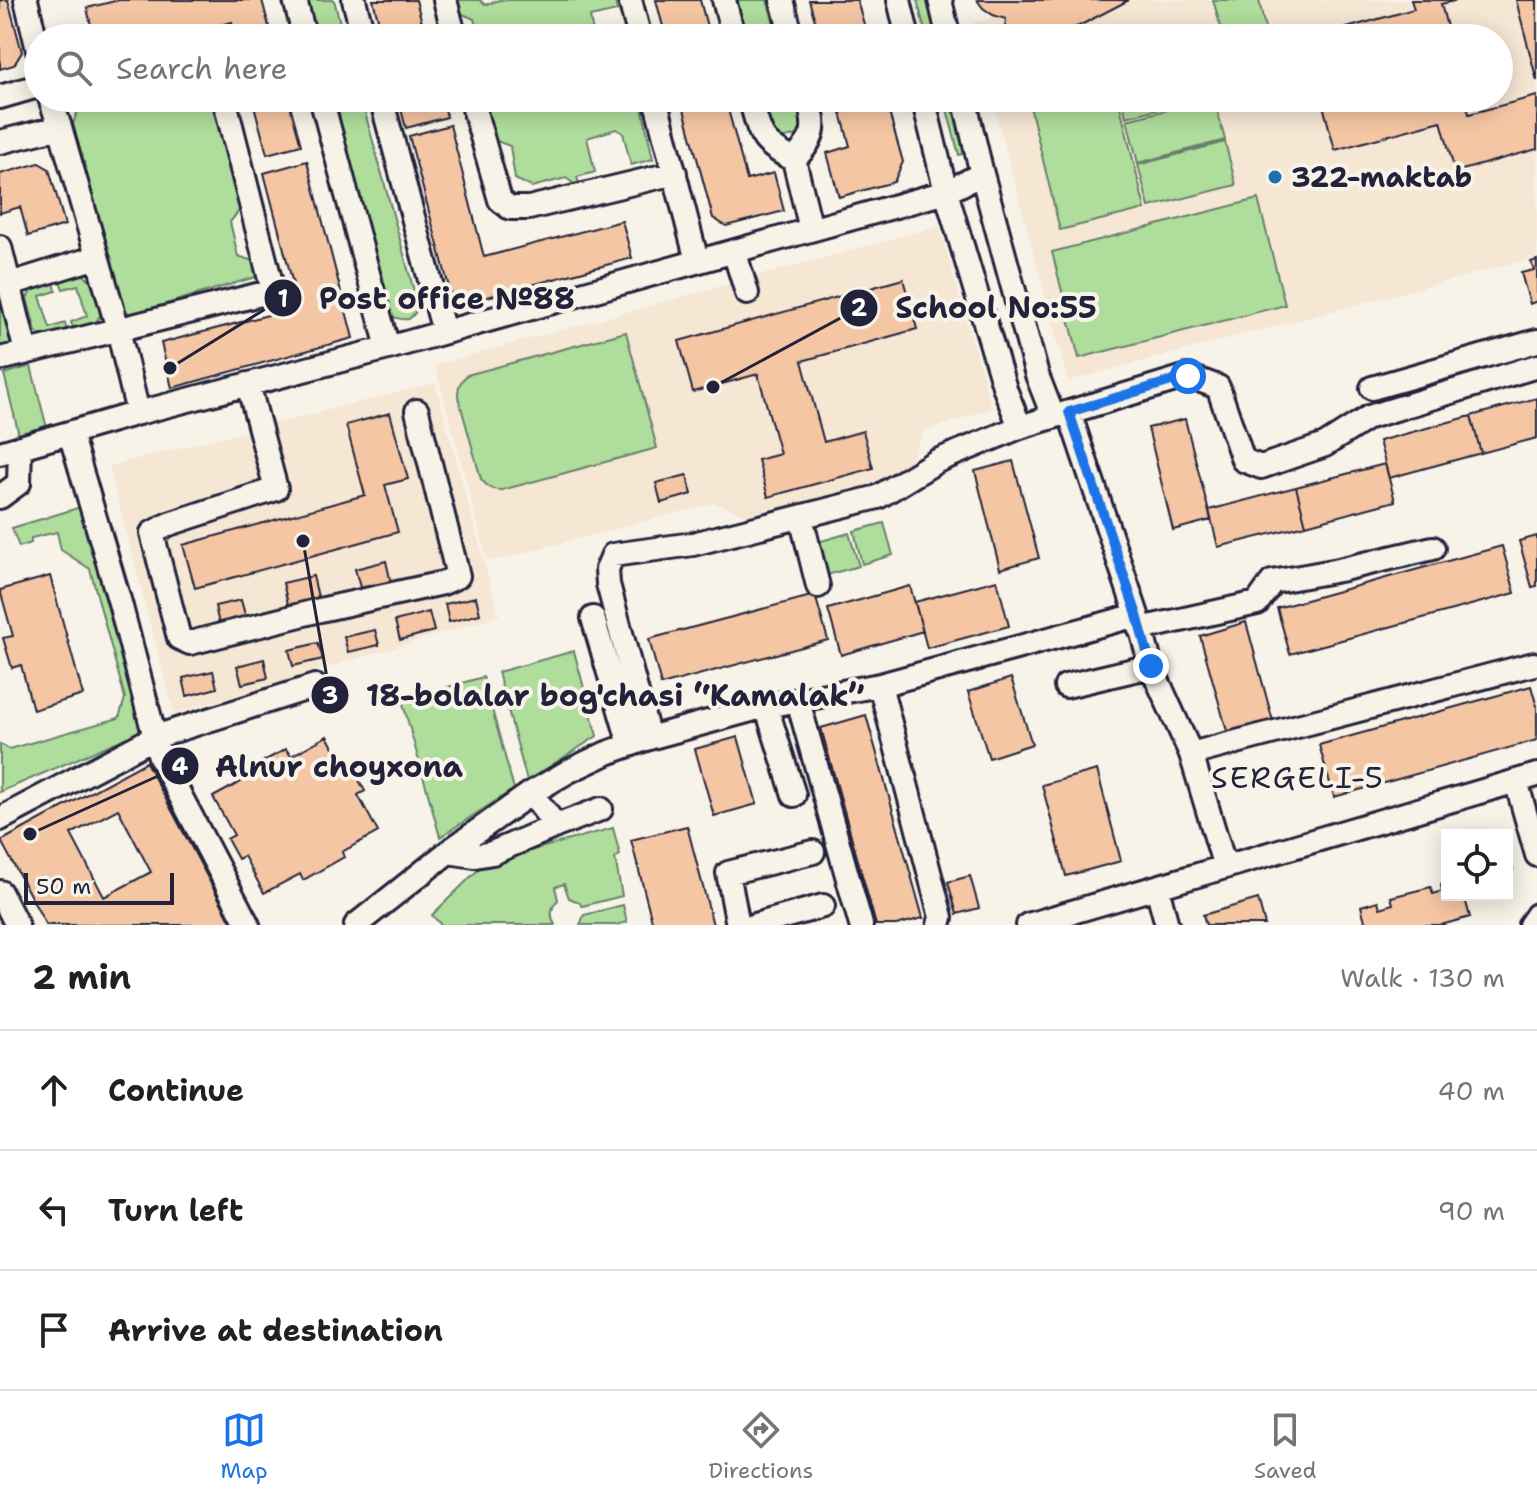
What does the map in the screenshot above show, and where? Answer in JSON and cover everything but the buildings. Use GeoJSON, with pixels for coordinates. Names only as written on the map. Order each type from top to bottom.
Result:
{"type":"FeatureCollection","features":[{"type":"Feature","properties":{"kind":"street"},"geometry":{"type":"LineString","coordinates":[[295,0],[301,24]]}},
{"type":"Feature","properties":{"kind":"street"},"geometry":{"type":"LineString","coordinates":[[354,0],[360,24]]}},
{"type":"Feature","properties":{"kind":"street"},"geometry":{"type":"LineString","coordinates":[[445,0],[451,24]]}},
{"type":"Feature","properties":{"kind":"street"},"geometry":{"type":"LineString","coordinates":[[630,0],[636,24]]}},
{"type":"Feature","properties":{"kind":"street"},"geometry":{"type":"LineString","coordinates":[[724,0],[730,24]]}},
{"type":"Feature","properties":{"kind":"street"},"geometry":{"type":"LineString","coordinates":[[782,0],[788,24]]}},
{"type":"Feature","properties":{"kind":"street"},"geometry":{"type":"LineString","coordinates":[[899,0],[905,24]]}},
{"type":"Feature","properties":{"kind":"street"},"geometry":{"type":"LineString","coordinates":[[940,0],[946,24]]}},
{"type":"Feature","properties":{"kind":"street"},"geometry":{"type":"LineString","coordinates":[[31,1],[34,24]]}},
{"type":"Feature","properties":{"kind":"street"},"geometry":{"type":"LineString","coordinates":[[0,97],[24,90]]}},
{"type":"Feature","properties":{"kind":"street"},"geometry":{"type":"LineString","coordinates":[[55,112],[118,329],[138,413]]}},
{"type":"Feature","properties":{"kind":"street"},"geometry":{"type":"LineString","coordinates":[[0,359],[273,291],[228,112]]}},
{"type":"Feature","properties":{"kind":"street"},"geometry":{"type":"LineString","coordinates":[[325,112],[388,348]]}},
{"type":"Feature","properties":{"kind":"street"},"geometry":{"type":"LineString","coordinates":[[385,112],[444,332]]}},
{"type":"Feature","properties":{"kind":"street"},"geometry":{"type":"LineString","coordinates":[[475,112],[500,200],[510,208],[529,208],[675,173]]}},
{"type":"Feature","properties":{"kind":"street"},"geometry":{"type":"LineString","coordinates":[[659,112],[697,261]]}},
{"type":"Feature","properties":{"kind":"street"},"geometry":{"type":"LineString","coordinates":[[754,112],[760,135],[768,144],[794,160],[811,229]]}},
{"type":"Feature","properties":{"kind":"street"},"geometry":{"type":"LineString","coordinates":[[794,160],[810,143],[815,121],[812,112]]}},
{"type":"Feature","properties":{"kind":"street"},"geometry":{"type":"LineString","coordinates":[[926,112],[946,192],[1005,389],[1020,427]]}},
{"type":"Feature","properties":{"kind":"street"},"geometry":{"type":"LineString","coordinates":[[967,112],[1037,375],[1061,414],[1138,622],[1151,666],[1191,754],[1225,867]]}},
{"type":"Feature","properties":{"kind":"street"},"geometry":{"type":"LineString","coordinates":[[0,142],[60,127]]}},
{"type":"Feature","properties":{"kind":"street"},"geometry":{"type":"LineString","coordinates":[[0,497],[19,483],[10,450],[946,192],[982,174]]}},
{"type":"Feature","properties":{"kind":"street"},"geometry":{"type":"LineString","coordinates":[[0,247],[26,352]]}},
{"type":"Feature","properties":{"kind":"street"},"geometry":{"type":"LineString","coordinates":[[734,251],[747,293]]}},
{"type":"Feature","properties":{"kind":"street"},"geometry":{"type":"LineString","coordinates":[[10,284],[97,257]]}},
{"type":"Feature","properties":{"kind":"street"},"geometry":{"type":"LineString","coordinates":[[1372,388],[1537,341]]}},
{"type":"Feature","properties":{"kind":"street"},"geometry":{"type":"LineString","coordinates":[[640,742],[608,584],[607,569],[613,555],[693,544],[878,497],[937,461],[1020,427],[1188,376],[1218,387],[1243,460],[1261,467],[1325,445],[1369,417],[1537,366]]}},
{"type":"Feature","properties":{"kind":"street"},"geometry":{"type":"LineString","coordinates":[[248,384],[276,489],[169,524],[152,533],[179,638],[190,643],[443,583],[458,576],[417,411]]}},
{"type":"Feature","properties":{"kind":"street"},"geometry":{"type":"LineString","coordinates":[[70,433],[120,603],[160,757],[248,925]]}},
{"type":"Feature","properties":{"kind":"street"},"geometry":{"type":"LineString","coordinates":[[801,517],[818,586]]}},
{"type":"Feature","properties":{"kind":"street"},"geometry":{"type":"LineString","coordinates":[[356,925],[448,852],[531,793],[607,753],[766,706],[880,685],[1138,622],[1257,603],[1272,582],[1433,548]]}},
{"type":"Feature","properties":{"kind":"street"},"geometry":{"type":"LineString","coordinates":[[593,618],[640,742]]}},
{"type":"Feature","properties":{"kind":"street"},"geometry":{"type":"LineString","coordinates":[[1191,754],[1534,664]]}},
{"type":"Feature","properties":{"kind":"street"},"geometry":{"type":"LineString","coordinates":[[1066,686],[1151,666]]}},
{"type":"Feature","properties":{"kind":"street"},"geometry":{"type":"LineString","coordinates":[[880,685],[941,917],[939,925]]}},
{"type":"Feature","properties":{"kind":"street"},"geometry":{"type":"LineString","coordinates":[[0,819],[155,737],[315,686]]}},
{"type":"Feature","properties":{"kind":"street"},"geometry":{"type":"LineString","coordinates":[[798,701],[861,925]]}},
{"type":"Feature","properties":{"kind":"street"},"geometry":{"type":"LineString","coordinates":[[766,706],[794,795]]}},
{"type":"Feature","properties":{"kind":"street"},"geometry":{"type":"LineString","coordinates":[[1028,925],[1526,778],[1537,855]]}},
{"type":"Feature","properties":{"kind":"street"},"geometry":{"type":"LineString","coordinates":[[531,793],[556,826]]}},
{"type":"Feature","properties":{"kind":"street"},"geometry":{"type":"LineString","coordinates":[[448,852],[475,856],[492,853],[601,809]]}},
{"type":"Feature","properties":{"kind":"street"},"geometry":{"type":"LineString","coordinates":[[738,925],[728,873],[813,852]]}},
{"type":"Feature","properties":{"kind":"street"},"geometry":{"type":"LineString","coordinates":[[1157,887],[1167,925]]}},
{"type":"Feature","properties":{"kind":"street"},"geometry":{"type":"LineString","coordinates":[[0,892],[17,925]]}},
{"type":"Feature","properties":{"kind":"street"},"geometry":{"type":"LineString","coordinates":[[755,925],[823,906]]}},
{"type":"Feature","properties":{"kind":"street"},"geometry":{"type":"LineString","coordinates":[[1530,925],[1537,915]]}},
{"type":"Feature","properties":{"kind":"shaded area","name":"322-maktab"},"geometry":{"type":"Polygon","coordinates":[[[1065,0],[1537,0],[1537,257],[1068,381],[996,112],[1513,112],[1513,24],[972,23],[1065,0]]]}},
{"type":"Feature","properties":{"kind":"shaded area"},"geometry":{"type":"Polygon","coordinates":[[[939,226],[992,408],[924,432],[901,478],[759,520],[715,503],[488,562],[435,365],[939,226]]]}},
{"type":"Feature","properties":{"kind":"shaded area"},"geometry":{"type":"Polygon","coordinates":[[[435,383],[499,616],[174,714],[109,466],[435,383]]]}},
{"type":"Feature","properties":{"kind":"green space"},"geometry":{"type":"Polygon","coordinates":[[[303,0],[334,0],[340,24],[309,24],[303,0]]]}},
{"type":"Feature","properties":{"kind":"green space"},"geometry":{"type":"Polygon","coordinates":[[[456,0],[480,0],[485,5],[499,0],[615,0],[617,11],[590,17],[591,24],[475,24],[474,19],[456,11],[456,0]]]}},
{"type":"Feature","properties":{"kind":"green space"},"geometry":{"type":"Polygon","coordinates":[[[732,0],[767,0],[774,24],[738,24],[732,0]]]}},
{"type":"Feature","properties":{"kind":"green space"},"geometry":{"type":"Polygon","coordinates":[[[917,0],[927,0],[933,24],[923,24],[917,0]]]}},
{"type":"Feature","properties":{"kind":"green space"},"geometry":{"type":"Polygon","coordinates":[[[1213,0],[1259,0],[1264,24],[1220,24],[1213,0]]]}},
{"type":"Feature","properties":{"kind":"green space"},"geometry":{"type":"Polygon","coordinates":[[[77,112],[218,112],[243,206],[230,222],[238,256],[256,262],[259,276],[132,314],[124,311],[73,124],[77,112]]]}},
{"type":"Feature","properties":{"kind":"green space"},"geometry":{"type":"Polygon","coordinates":[[[334,112],[365,112],[417,302],[415,313],[409,319],[397,318],[388,310],[334,112]]]}},
{"type":"Feature","properties":{"kind":"green space"},"geometry":{"type":"Polygon","coordinates":[[[484,112],[643,112],[653,159],[631,165],[623,133],[616,129],[587,138],[595,172],[577,177],[581,189],[566,178],[532,187],[515,179],[510,146],[491,139],[484,112]]]}},
{"type":"Feature","properties":{"kind":"green space"},"geometry":{"type":"Polygon","coordinates":[[[764,112],[799,112],[802,123],[798,135],[776,140],[764,112]]]}},
{"type":"Feature","properties":{"kind":"green space"},"geometry":{"type":"Polygon","coordinates":[[[948,112],[957,112],[968,152],[959,155],[948,112]]]}},
{"type":"Feature","properties":{"kind":"green space"},"geometry":{"type":"Polygon","coordinates":[[[1031,112],[1121,112],[1145,209],[1060,230],[1031,112]]]}},
{"type":"Feature","properties":{"kind":"green space"},"geometry":{"type":"Polygon","coordinates":[[[1125,112],[1146,112],[1126,117],[1125,112]]]}},
{"type":"Feature","properties":{"kind":"green space"},"geometry":{"type":"Polygon","coordinates":[[[1159,112],[1218,112],[1225,140],[1138,163],[1127,120],[1159,112]]]}},
{"type":"Feature","properties":{"kind":"green space"},"geometry":{"type":"Polygon","coordinates":[[[1225,142],[1236,185],[1149,207],[1138,165],[1225,142]]]}},
{"type":"Feature","properties":{"kind":"green space"},"geometry":{"type":"Polygon","coordinates":[[[1258,199],[1285,305],[1079,358],[1052,252],[1258,199]]]}},
{"type":"Feature","properties":{"kind":"green space"},"geometry":{"type":"Polygon","coordinates":[[[82,274],[91,281],[101,314],[95,324],[74,330],[71,322],[87,316],[78,285],[63,289],[60,281],[82,274]]]}},
{"type":"Feature","properties":{"kind":"green space"},"geometry":{"type":"Polygon","coordinates":[[[0,275],[15,335],[11,346],[0,349],[0,275]]]}},
{"type":"Feature","properties":{"kind":"green space"},"geometry":{"type":"Polygon","coordinates":[[[54,282],[56,291],[40,296],[50,328],[65,323],[67,331],[45,338],[36,332],[27,298],[33,288],[54,282]]]}},
{"type":"Feature","properties":{"kind":"green space"},"geometry":{"type":"Polygon","coordinates":[[[626,332],[657,448],[502,490],[485,484],[458,396],[461,382],[467,375],[626,332]]]}},
{"type":"Feature","properties":{"kind":"green space"},"geometry":{"type":"Polygon","coordinates":[[[31,366],[48,432],[20,439],[4,374],[31,366]]]}},
{"type":"Feature","properties":{"kind":"green space"},"geometry":{"type":"Polygon","coordinates":[[[81,507],[144,730],[0,792],[0,744],[9,749],[119,718],[125,698],[90,569],[61,550],[57,532],[31,538],[31,543],[19,547],[12,528],[81,507]]]}},
{"type":"Feature","properties":{"kind":"green space"},"geometry":{"type":"Polygon","coordinates":[[[884,523],[893,555],[862,564],[854,531],[884,523]]]}},
{"type":"Feature","properties":{"kind":"green space"},"geometry":{"type":"Polygon","coordinates":[[[849,533],[859,566],[827,575],[818,567],[811,544],[849,533]]]}},
{"type":"Feature","properties":{"kind":"green space"},"geometry":{"type":"Polygon","coordinates":[[[574,651],[597,736],[527,781],[498,672],[574,651]]]}},
{"type":"Feature","properties":{"kind":"green space"},"geometry":{"type":"Polygon","coordinates":[[[483,677],[514,789],[440,837],[402,700],[483,677]]]}},
{"type":"Feature","properties":{"kind":"green space"},"geometry":{"type":"Polygon","coordinates":[[[613,828],[620,855],[615,858],[622,896],[582,906],[569,898],[564,884],[555,887],[558,900],[553,906],[552,918],[555,925],[441,925],[432,915],[485,863],[613,828]]]}},
{"type":"Feature","properties":{"kind":"green space"},"geometry":{"type":"Polygon","coordinates":[[[623,905],[627,922],[580,925],[584,915],[623,905]]]}},
{"type":"Feature","properties":{"kind":"place","name":"322-maktab"},"geometry":{"type":"Point","coordinates":[1275,177]}},
{"type":"Feature","properties":{"kind":"place","name":"Post office №88"},"geometry":{"type":"Point","coordinates":[170,368]}},
{"type":"Feature","properties":{"kind":"place","name":"School No:55"},"geometry":{"type":"Point","coordinates":[713,387]}},
{"type":"Feature","properties":{"kind":"place","name":"18-bolalar bog'chasi “Kamalak”"},"geometry":{"type":"Point","coordinates":[303,541]}},
{"type":"Feature","properties":{"kind":"place","name":"Alnur choyxona"},"geometry":{"type":"Point","coordinates":[30,834]}},
{"type":"Feature","properties":{"kind":"district","name":"SERGELI-5"},"geometry":{"type":"Point","coordinates":[1298,777]}},
{"type":"Feature","properties":{"kind":"route"},"geometry":{"type":"LineString","coordinates":[[1151,666],[1069,412],[1188,376]]}}]}
